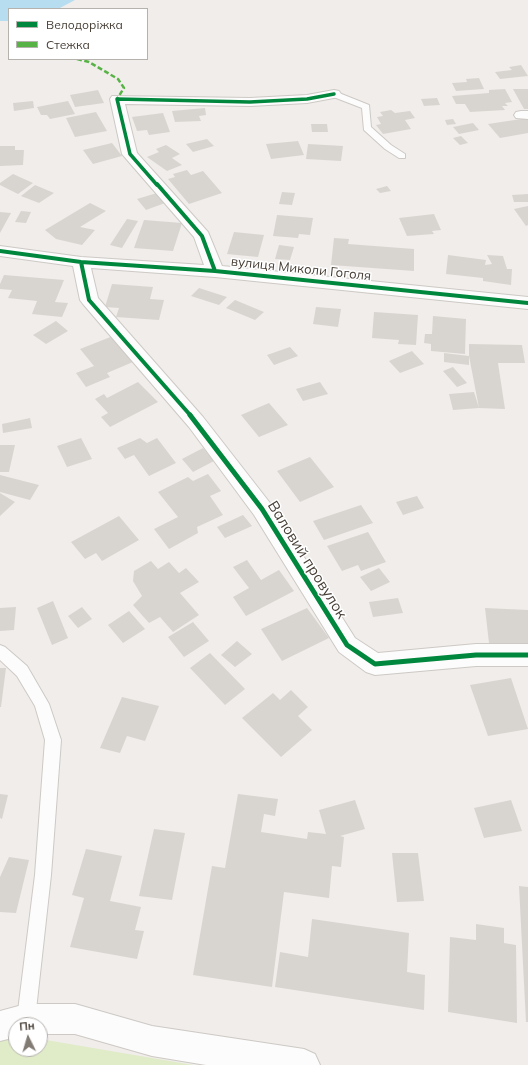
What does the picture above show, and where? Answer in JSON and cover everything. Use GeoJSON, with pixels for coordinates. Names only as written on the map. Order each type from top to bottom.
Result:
{"type":"FeatureCollection","features":[{"type":"Feature","properties":{"kind":"street"},"geometry":{"type":"LineString","coordinates":[[215,272],[202,236],[130,154],[117,100],[250,102],[307,99],[334,94]]}},
{"type":"Feature","properties":{"kind":"street","name":"вулиця Миколи Гоголя"},"geometry":{"type":"LineString","coordinates":[[0,252],[81,262],[215,272],[528,303]]}},
{"type":"Feature","properties":{"kind":"street","name":"Валовий провулок"},"geometry":{"type":"LineString","coordinates":[[81,262],[89,300],[196,422],[241,481],[266,516],[346,645],[375,664],[476,655],[528,656]]}},
{"type":"Feature","properties":{"kind":"street"},"geometry":{"type":"LineString","coordinates":[[48,1021],[75,1019],[152,1041],[304,1065]]}},
{"type":"Feature","properties":{"kind":"lane"},"geometry":{"type":"LineString","coordinates":[[334,94],[366,107],[367,128],[388,147],[402,156]]}},
{"type":"Feature","properties":{"kind":"lane"},"geometry":{"type":"LineString","coordinates":[[0,651],[22,671],[42,704],[53,740],[43,875],[14,1017]]}},
{"type":"Feature","properties":{"kind":"green space"},"geometry":{"type":"Polygon","coordinates":[[[8,1036],[8,1057],[48,1057],[48,1040],[193,1065],[0,1065],[0,1037],[8,1036]]]}},
{"type":"Feature","properties":{"kind":"water"},"geometry":{"type":"Polygon","coordinates":[[[0,0],[75,0],[60,8],[8,8],[8,21],[0,21],[0,0]]]}},
{"type":"Feature","properties":{"kind":"building"},"geometry":{"type":"Polygon","coordinates":[[[521,65],[528,76],[500,79],[495,72],[512,70],[509,67],[521,65]]]}},
{"type":"Feature","properties":{"kind":"building"},"geometry":{"type":"Polygon","coordinates":[[[479,78],[484,89],[456,91],[452,83],[467,82],[466,79],[479,78]]]}},
{"type":"Feature","properties":{"kind":"building"},"geometry":{"type":"Polygon","coordinates":[[[505,89],[512,102],[505,103],[508,106],[502,106],[505,110],[470,112],[465,104],[456,104],[452,96],[489,93],[489,90],[505,89]]]}},
{"type":"Feature","properties":{"kind":"building"},"geometry":{"type":"Polygon","coordinates":[[[513,89],[528,89],[528,109],[524,109],[513,89]]]}},
{"type":"Feature","properties":{"kind":"building"},"geometry":{"type":"Polygon","coordinates":[[[98,90],[104,103],[75,107],[70,95],[98,90]]]}},
{"type":"Feature","properties":{"kind":"building"},"geometry":{"type":"Polygon","coordinates":[[[437,98],[440,105],[424,106],[421,99],[437,98]]]}},
{"type":"Feature","properties":{"kind":"building"},"geometry":{"type":"Polygon","coordinates":[[[33,101],[34,108],[14,111],[13,103],[33,101]]]}},
{"type":"Feature","properties":{"kind":"building"},"geometry":{"type":"Polygon","coordinates":[[[68,101],[75,114],[50,119],[47,115],[41,115],[37,107],[68,101]]]}},
{"type":"Feature","properties":{"kind":"building"},"geometry":{"type":"Polygon","coordinates":[[[205,108],[206,115],[199,116],[201,121],[175,122],[172,111],[205,108]]]}},
{"type":"Feature","properties":{"kind":"building"},"geometry":{"type":"Polygon","coordinates":[[[391,110],[395,113],[410,111],[415,118],[405,120],[411,129],[383,134],[376,125],[381,124],[377,117],[383,116],[380,112],[391,110]]]}},
{"type":"Feature","properties":{"kind":"building"},"geometry":{"type":"Polygon","coordinates":[[[96,112],[107,131],[75,137],[66,118],[96,112]]]}},
{"type":"Feature","properties":{"kind":"building"},"geometry":{"type":"Polygon","coordinates":[[[163,113],[170,132],[149,135],[147,130],[137,131],[132,117],[163,113]]]}},
{"type":"Feature","properties":{"kind":"building"},"geometry":{"type":"Polygon","coordinates":[[[528,118],[528,133],[500,138],[488,124],[528,118]]]}},
{"type":"Feature","properties":{"kind":"building"},"geometry":{"type":"Polygon","coordinates":[[[453,119],[456,124],[447,125],[445,120],[453,119]]]}},
{"type":"Feature","properties":{"kind":"building"},"geometry":{"type":"Polygon","coordinates":[[[473,123],[479,130],[459,134],[453,127],[473,123]]]}},
{"type":"Feature","properties":{"kind":"building"},"geometry":{"type":"Polygon","coordinates":[[[311,124],[327,124],[328,132],[312,132],[311,124]]]}},
{"type":"Feature","properties":{"kind":"building"},"geometry":{"type":"Polygon","coordinates":[[[461,136],[468,143],[460,145],[453,138],[461,136]]]}},
{"type":"Feature","properties":{"kind":"building"},"geometry":{"type":"Polygon","coordinates":[[[207,139],[214,146],[193,152],[186,144],[207,139]]]}},
{"type":"Feature","properties":{"kind":"building"},"geometry":{"type":"Polygon","coordinates":[[[298,141],[304,155],[271,159],[266,144],[298,141]]]}},
{"type":"Feature","properties":{"kind":"building"},"geometry":{"type":"Polygon","coordinates":[[[112,143],[122,156],[93,164],[83,150],[112,143]]]}},
{"type":"Feature","properties":{"kind":"building"},"geometry":{"type":"Polygon","coordinates":[[[308,144],[343,146],[341,161],[306,159],[308,144]]]}},
{"type":"Feature","properties":{"kind":"building"},"geometry":{"type":"Polygon","coordinates":[[[166,145],[180,154],[172,158],[182,165],[167,171],[147,157],[159,152],[156,149],[166,145]]]}},
{"type":"Feature","properties":{"kind":"building"},"geometry":{"type":"Polygon","coordinates":[[[0,146],[15,146],[15,150],[24,150],[23,165],[0,166],[0,146]]]}},
{"type":"Feature","properties":{"kind":"building"},"geometry":{"type":"Polygon","coordinates":[[[187,170],[191,175],[203,171],[222,193],[189,204],[168,179],[175,177],[173,174],[187,170]]]}},
{"type":"Feature","properties":{"kind":"building"},"geometry":{"type":"Polygon","coordinates":[[[13,174],[33,183],[18,194],[0,185],[0,183],[13,174]]]}},
{"type":"Feature","properties":{"kind":"building"},"geometry":{"type":"Polygon","coordinates":[[[35,185],[54,193],[39,203],[21,196],[35,185]]]}},
{"type":"Feature","properties":{"kind":"building"},"geometry":{"type":"Polygon","coordinates":[[[387,186],[391,191],[380,193],[376,189],[387,186]]]}},
{"type":"Feature","properties":{"kind":"building"},"geometry":{"type":"Polygon","coordinates":[[[282,192],[295,193],[292,205],[279,204],[282,192]]]}},
{"type":"Feature","properties":{"kind":"building"},"geometry":{"type":"Polygon","coordinates":[[[157,193],[165,203],[146,210],[137,199],[157,193]]]}},
{"type":"Feature","properties":{"kind":"building"},"geometry":{"type":"Polygon","coordinates":[[[528,194],[528,202],[514,202],[512,195],[528,194]]]}},
{"type":"Feature","properties":{"kind":"building"},"geometry":{"type":"Polygon","coordinates":[[[90,203],[106,211],[80,227],[95,230],[82,245],[56,239],[45,230],[90,203]]]}},
{"type":"Feature","properties":{"kind":"building"},"geometry":{"type":"Polygon","coordinates":[[[528,206],[528,225],[526,226],[514,209],[528,206]]]}},
{"type":"Feature","properties":{"kind":"building"},"geometry":{"type":"Polygon","coordinates":[[[21,211],[31,212],[26,223],[15,222],[21,211]]]}},
{"type":"Feature","properties":{"kind":"building"},"geometry":{"type":"Polygon","coordinates":[[[0,212],[11,213],[0,233],[0,212]]]}},
{"type":"Feature","properties":{"kind":"building"},"geometry":{"type":"Polygon","coordinates":[[[434,214],[441,230],[432,231],[434,234],[407,236],[399,218],[434,214]]]}},
{"type":"Feature","properties":{"kind":"building"},"geometry":{"type":"Polygon","coordinates":[[[277,215],[313,218],[310,235],[299,234],[298,238],[273,236],[277,215]]]}},
{"type":"Feature","properties":{"kind":"building"},"geometry":{"type":"Polygon","coordinates":[[[127,219],[138,221],[122,248],[110,245],[127,219]]]}},
{"type":"Feature","properties":{"kind":"building"},"geometry":{"type":"Polygon","coordinates":[[[144,220],[182,223],[173,251],[134,248],[144,220]]]}},
{"type":"Feature","properties":{"kind":"building"},"geometry":{"type":"Polygon","coordinates":[[[234,232],[264,235],[258,257],[227,254],[234,232]]]}},
{"type":"Feature","properties":{"kind":"building"},"geometry":{"type":"Polygon","coordinates":[[[334,238],[349,239],[348,244],[414,249],[414,271],[331,265],[334,238]]]}},
{"type":"Feature","properties":{"kind":"building"},"geometry":{"type":"Polygon","coordinates":[[[279,245],[294,247],[290,260],[275,259],[279,245]]]}},
{"type":"Feature","properties":{"kind":"building"},"geometry":{"type":"Polygon","coordinates":[[[448,255],[486,260],[485,265],[492,264],[487,255],[503,256],[507,269],[512,269],[511,285],[483,281],[483,278],[446,274],[448,255]]]}},
{"type":"Feature","properties":{"kind":"building"},"geometry":{"type":"Polygon","coordinates":[[[4,275],[64,280],[55,302],[68,303],[62,317],[32,314],[37,301],[8,298],[12,290],[0,289],[0,284],[4,275]]]}},
{"type":"Feature","properties":{"kind":"building"},"geometry":{"type":"Polygon","coordinates":[[[112,284],[153,287],[150,299],[164,300],[159,320],[116,317],[119,308],[105,307],[112,284]]]}},
{"type":"Feature","properties":{"kind":"building"},"geometry":{"type":"Polygon","coordinates":[[[199,288],[227,297],[219,305],[191,296],[199,288]]]}},
{"type":"Feature","properties":{"kind":"building"},"geometry":{"type":"Polygon","coordinates":[[[235,300],[264,312],[255,320],[226,308],[235,300]]]}},
{"type":"Feature","properties":{"kind":"building"},"geometry":{"type":"Polygon","coordinates":[[[316,307],[341,309],[338,327],[313,324],[316,307]]]}},
{"type":"Feature","properties":{"kind":"building"},"geometry":{"type":"Polygon","coordinates":[[[374,312],[418,315],[416,345],[398,344],[399,340],[372,338],[374,312]]]}},
{"type":"Feature","properties":{"kind":"building"},"geometry":{"type":"Polygon","coordinates":[[[433,316],[466,319],[465,354],[431,351],[431,344],[424,343],[425,334],[432,334],[433,316]]]}},
{"type":"Feature","properties":{"kind":"building"},"geometry":{"type":"Polygon","coordinates":[[[56,321],[68,331],[46,344],[33,335],[56,321]]]}},
{"type":"Feature","properties":{"kind":"building"},"geometry":{"type":"Polygon","coordinates":[[[113,336],[133,362],[107,373],[110,377],[86,387],[76,373],[94,366],[80,349],[113,336]]]}},
{"type":"Feature","properties":{"kind":"building"},"geometry":{"type":"Polygon","coordinates":[[[469,344],[522,345],[525,363],[498,363],[505,409],[479,408],[469,356],[469,344]]]}},
{"type":"Feature","properties":{"kind":"building"},"geometry":{"type":"Polygon","coordinates":[[[290,347],[298,356],[274,365],[267,355],[290,347]]]}},
{"type":"Feature","properties":{"kind":"building"},"geometry":{"type":"Polygon","coordinates":[[[412,351],[424,364],[400,373],[389,361],[412,351]]]}},
{"type":"Feature","properties":{"kind":"building"},"geometry":{"type":"Polygon","coordinates":[[[444,353],[469,356],[469,365],[444,362],[444,353]]]}},
{"type":"Feature","properties":{"kind":"building"},"geometry":{"type":"Polygon","coordinates":[[[453,367],[467,383],[457,387],[443,371],[453,367]]]}},
{"type":"Feature","properties":{"kind":"building"},"geometry":{"type":"Polygon","coordinates":[[[138,382],[158,402],[110,427],[101,417],[108,413],[95,399],[104,394],[107,398],[138,382]]]}},
{"type":"Feature","properties":{"kind":"building"},"geometry":{"type":"Polygon","coordinates":[[[320,382],[328,394],[303,401],[296,389],[320,382]]]}},
{"type":"Feature","properties":{"kind":"building"},"geometry":{"type":"Polygon","coordinates":[[[474,392],[479,408],[453,410],[449,394],[474,392]]]}},
{"type":"Feature","properties":{"kind":"building"},"geometry":{"type":"Polygon","coordinates":[[[269,403],[288,425],[259,437],[241,415],[269,403]]]}},
{"type":"Feature","properties":{"kind":"building"},"geometry":{"type":"Polygon","coordinates":[[[30,418],[32,428],[3,433],[2,424],[30,418]]]}},
{"type":"Feature","properties":{"kind":"building"},"geometry":{"type":"Polygon","coordinates":[[[81,438],[92,459],[67,467],[57,446],[81,438]]]}},
{"type":"Feature","properties":{"kind":"building"},"geometry":{"type":"Polygon","coordinates":[[[140,438],[147,443],[157,438],[176,463],[149,476],[134,455],[125,459],[117,448],[140,438]]]}},
{"type":"Feature","properties":{"kind":"building"},"geometry":{"type":"Polygon","coordinates":[[[0,445],[15,445],[9,472],[0,472],[0,445]]]}},
{"type":"Feature","properties":{"kind":"building"},"geometry":{"type":"Polygon","coordinates":[[[203,448],[214,461],[193,472],[182,459],[203,448]]]}},
{"type":"Feature","properties":{"kind":"building"},"geometry":{"type":"Polygon","coordinates":[[[310,457],[334,487],[300,502],[277,471],[310,457]]]}},
{"type":"Feature","properties":{"kind":"building"},"geometry":{"type":"Polygon","coordinates":[[[208,474],[221,491],[210,496],[223,515],[197,527],[198,533],[169,549],[154,529],[178,517],[158,492],[188,477],[193,481],[208,474]]]}},
{"type":"Feature","properties":{"kind":"building"},"geometry":{"type":"Polygon","coordinates":[[[0,475],[39,485],[30,500],[0,492],[0,475]]]}},
{"type":"Feature","properties":{"kind":"building"},"geometry":{"type":"Polygon","coordinates":[[[0,493],[15,502],[0,516],[0,493]]]}},
{"type":"Feature","properties":{"kind":"building"},"geometry":{"type":"Polygon","coordinates":[[[417,496],[424,508],[403,515],[396,502],[417,496]]]}},
{"type":"Feature","properties":{"kind":"building"},"geometry":{"type":"Polygon","coordinates":[[[361,505],[373,523],[324,540],[313,521],[361,505]]]}},
{"type":"Feature","properties":{"kind":"building"},"geometry":{"type":"Polygon","coordinates":[[[243,515],[252,526],[225,538],[217,527],[243,515]]]}},
{"type":"Feature","properties":{"kind":"building"},"geometry":{"type":"Polygon","coordinates":[[[119,516],[139,540],[102,561],[96,553],[85,559],[71,542],[119,516]]]}},
{"type":"Feature","properties":{"kind":"building"},"geometry":{"type":"Polygon","coordinates":[[[368,532],[386,562],[361,571],[358,565],[342,571],[327,546],[368,532]]]}},
{"type":"Feature","properties":{"kind":"building"},"geometry":{"type":"Polygon","coordinates":[[[247,560],[261,580],[279,570],[294,591],[246,616],[233,597],[249,588],[233,567],[247,560]]]}},
{"type":"Feature","properties":{"kind":"building"},"geometry":{"type":"Polygon","coordinates":[[[151,561],[158,569],[169,562],[179,573],[186,568],[199,582],[180,593],[199,615],[173,632],[160,617],[149,623],[133,605],[142,596],[133,581],[134,571],[151,561]]]}},
{"type":"Feature","properties":{"kind":"building"},"geometry":{"type":"Polygon","coordinates":[[[379,568],[390,582],[371,591],[360,577],[379,568]]]}},
{"type":"Feature","properties":{"kind":"building"},"geometry":{"type":"Polygon","coordinates":[[[398,598],[403,613],[373,617],[369,602],[398,598]]]}},
{"type":"Feature","properties":{"kind":"building"},"geometry":{"type":"Polygon","coordinates":[[[53,601],[68,638],[52,645],[37,608],[53,601]]]}},
{"type":"Feature","properties":{"kind":"building"},"geometry":{"type":"Polygon","coordinates":[[[16,607],[14,630],[0,631],[0,608],[16,607]]]}},
{"type":"Feature","properties":{"kind":"building"},"geometry":{"type":"Polygon","coordinates":[[[82,607],[92,619],[78,628],[68,616],[82,607]]]}},
{"type":"Feature","properties":{"kind":"building"},"geometry":{"type":"Polygon","coordinates":[[[307,608],[329,638],[282,661],[261,629],[307,608]]]}},
{"type":"Feature","properties":{"kind":"building"},"geometry":{"type":"Polygon","coordinates":[[[485,608],[528,610],[528,645],[489,643],[485,608]]]}},
{"type":"Feature","properties":{"kind":"building"},"geometry":{"type":"Polygon","coordinates":[[[129,611],[145,629],[123,643],[108,625],[129,611]]]}},
{"type":"Feature","properties":{"kind":"building"},"geometry":{"type":"Polygon","coordinates":[[[193,622],[209,641],[184,657],[168,637],[193,622]]]}},
{"type":"Feature","properties":{"kind":"building"},"geometry":{"type":"Polygon","coordinates":[[[237,641],[252,654],[235,667],[221,655],[237,641]]]}},
{"type":"Feature","properties":{"kind":"building"},"geometry":{"type":"Polygon","coordinates":[[[210,653],[245,689],[225,705],[190,668],[210,653]]]}},
{"type":"Feature","properties":{"kind":"building"},"geometry":{"type":"Polygon","coordinates":[[[0,668],[6,668],[1,707],[0,707],[0,668]]]}},
{"type":"Feature","properties":{"kind":"building"},"geometry":{"type":"Polygon","coordinates":[[[511,678],[528,729],[488,736],[470,685],[511,678]]]}},
{"type":"Feature","properties":{"kind":"building"},"geometry":{"type":"Polygon","coordinates":[[[291,690],[308,707],[298,716],[312,730],[281,757],[242,718],[273,693],[280,700],[291,690]]]}},
{"type":"Feature","properties":{"kind":"building"},"geometry":{"type":"Polygon","coordinates":[[[122,697],[159,706],[145,741],[127,736],[120,753],[100,748],[122,697]]]}},
{"type":"Feature","properties":{"kind":"building"},"geometry":{"type":"Polygon","coordinates":[[[0,794],[8,795],[2,819],[0,818],[0,794]]]}},
{"type":"Feature","properties":{"kind":"building"},"geometry":{"type":"Polygon","coordinates":[[[238,794],[278,799],[275,816],[264,814],[261,832],[307,839],[308,832],[326,834],[319,810],[355,800],[365,829],[340,836],[344,837],[341,867],[332,866],[329,898],[284,892],[272,987],[193,975],[212,866],[225,868],[238,794]]]}},
{"type":"Feature","properties":{"kind":"building"},"geometry":{"type":"Polygon","coordinates":[[[511,800],[522,831],[484,838],[474,808],[511,800]]]}},
{"type":"Feature","properties":{"kind":"building"},"geometry":{"type":"Polygon","coordinates":[[[154,829],[185,833],[172,900],[139,896],[154,829]]]}},
{"type":"Feature","properties":{"kind":"building"},"geometry":{"type":"Polygon","coordinates":[[[86,849],[122,856],[110,901],[141,907],[135,930],[144,931],[137,959],[70,947],[84,898],[72,895],[86,849]]]}},
{"type":"Feature","properties":{"kind":"building"},"geometry":{"type":"Polygon","coordinates":[[[392,853],[418,853],[424,901],[397,902],[392,853]]]}},
{"type":"Feature","properties":{"kind":"building"},"geometry":{"type":"Polygon","coordinates":[[[9,857],[29,860],[16,913],[0,912],[0,877],[9,857]]]}},
{"type":"Feature","properties":{"kind":"building"},"geometry":{"type":"Polygon","coordinates":[[[519,886],[528,887],[528,1022],[526,1022],[519,886]]]}},
{"type":"Feature","properties":{"kind":"building"},"geometry":{"type":"Polygon","coordinates":[[[312,919],[409,933],[407,972],[425,975],[424,1010],[275,987],[280,952],[308,957],[312,919]]]}},
{"type":"Feature","properties":{"kind":"building"},"geometry":{"type":"Polygon","coordinates":[[[476,924],[504,928],[504,943],[516,945],[517,1023],[448,1012],[450,937],[476,940],[476,924]]]}},
{"type":"Feature","properties":{"kind":"marked path"},"geometry":{"type":"LineString","coordinates":[[81,60],[89,62],[118,79],[124,88],[117,99]]}},
{"type":"Feature","properties":{"kind":"cycle path"},"geometry":{"type":"LineString","coordinates":[[215,271],[202,236],[130,154],[117,99],[250,102],[307,99],[334,94]]}},
{"type":"Feature","properties":{"kind":"cycle path"},"geometry":{"type":"LineString","coordinates":[[0,251],[81,262],[215,271],[528,303]]}},
{"type":"Feature","properties":{"kind":"cycle path"},"geometry":{"type":"LineString","coordinates":[[81,262],[89,300],[196,422],[262,509],[347,645],[375,664],[476,655],[528,655]]}}]}
